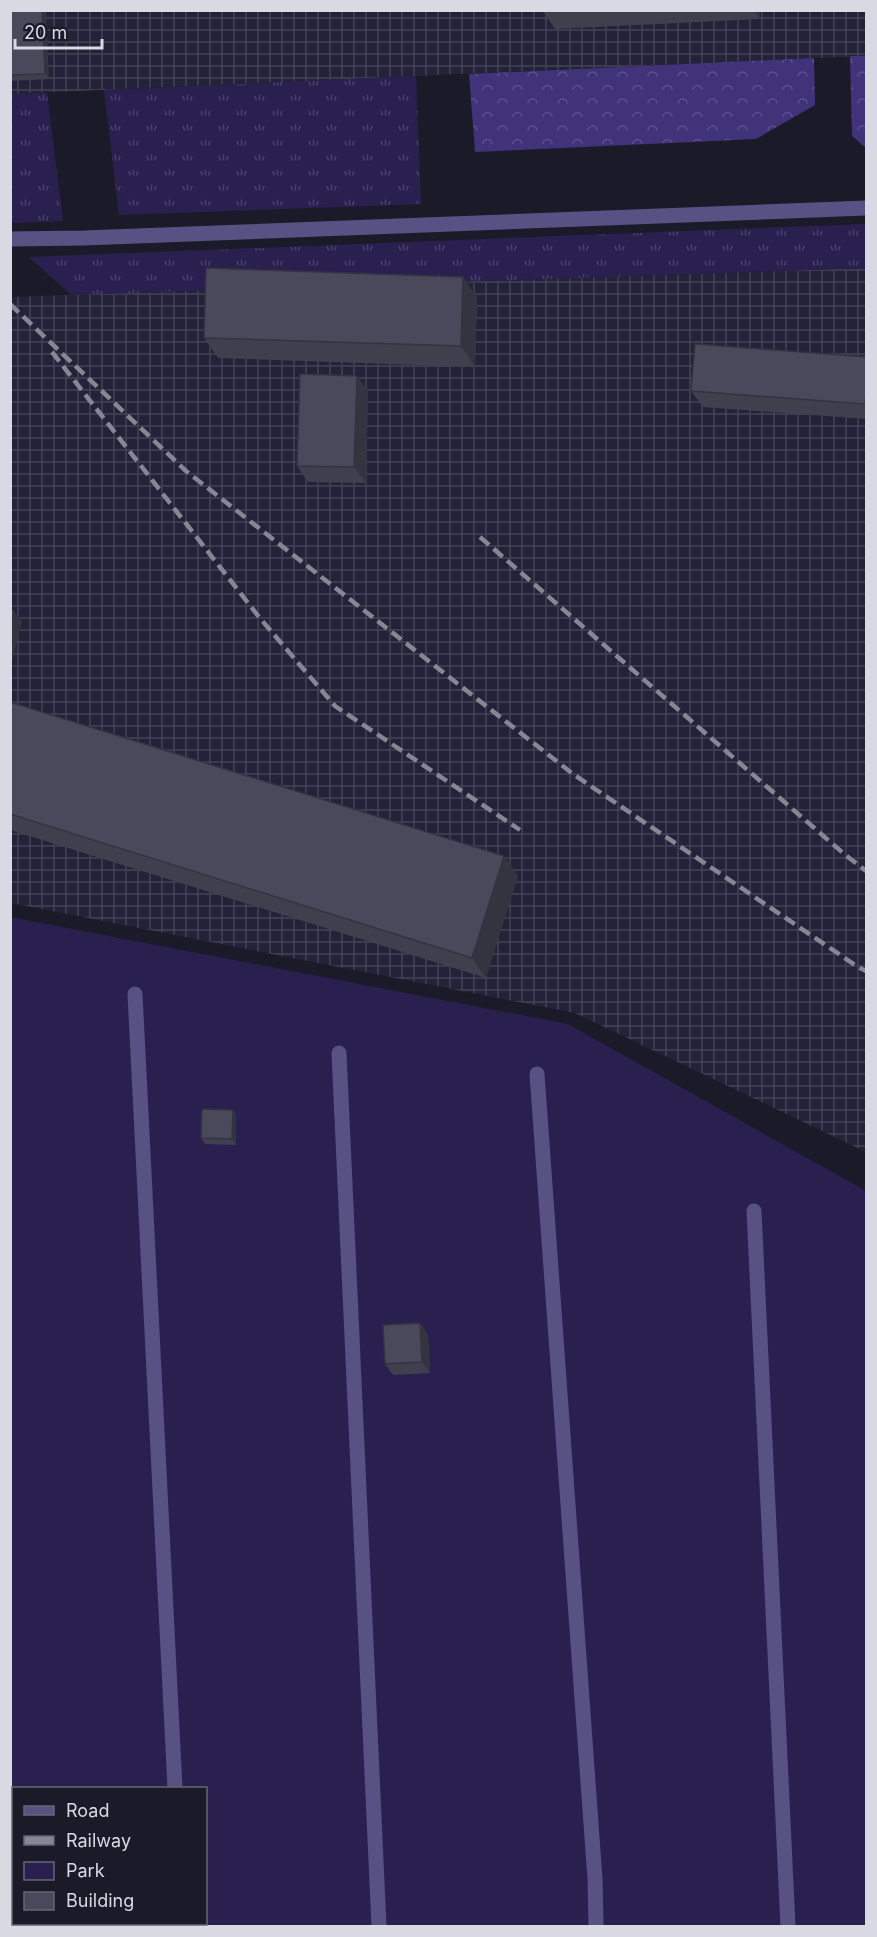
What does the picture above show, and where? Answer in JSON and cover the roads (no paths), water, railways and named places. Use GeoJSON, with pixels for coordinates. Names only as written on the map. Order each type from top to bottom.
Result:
{"type":"FeatureCollection","features":[{"type":"Feature","properties":{"kind":"lane"},"geometry":{"type":"LineString","coordinates":[[10,239],[867,208]]}},
{"type":"Feature","properties":{"kind":"lane"},"geometry":{"type":"LineString","coordinates":[[135,994],[175,1787]]}},
{"type":"Feature","properties":{"kind":"lane"},"geometry":{"type":"LineString","coordinates":[[339,1053],[379,1926]]}},
{"type":"Feature","properties":{"kind":"lane"},"geometry":{"type":"LineString","coordinates":[[537,1074],[595,1879],[596,1926]]}},
{"type":"Feature","properties":{"kind":"lane"},"geometry":{"type":"LineString","coordinates":[[754,1211],[788,1926]]}},
{"type":"Feature","properties":{"kind":"railway"},"geometry":{"type":"LineString","coordinates":[[10,304],[186,471],[573,774],[866,971]]}},
{"type":"Feature","properties":{"kind":"railway"},"geometry":{"type":"LineString","coordinates":[[52,352],[259,617],[335,706],[520,830]]}},
{"type":"Feature","properties":{"kind":"railway"},"geometry":{"type":"LineString","coordinates":[[480,537],[866,871]]}}]}
